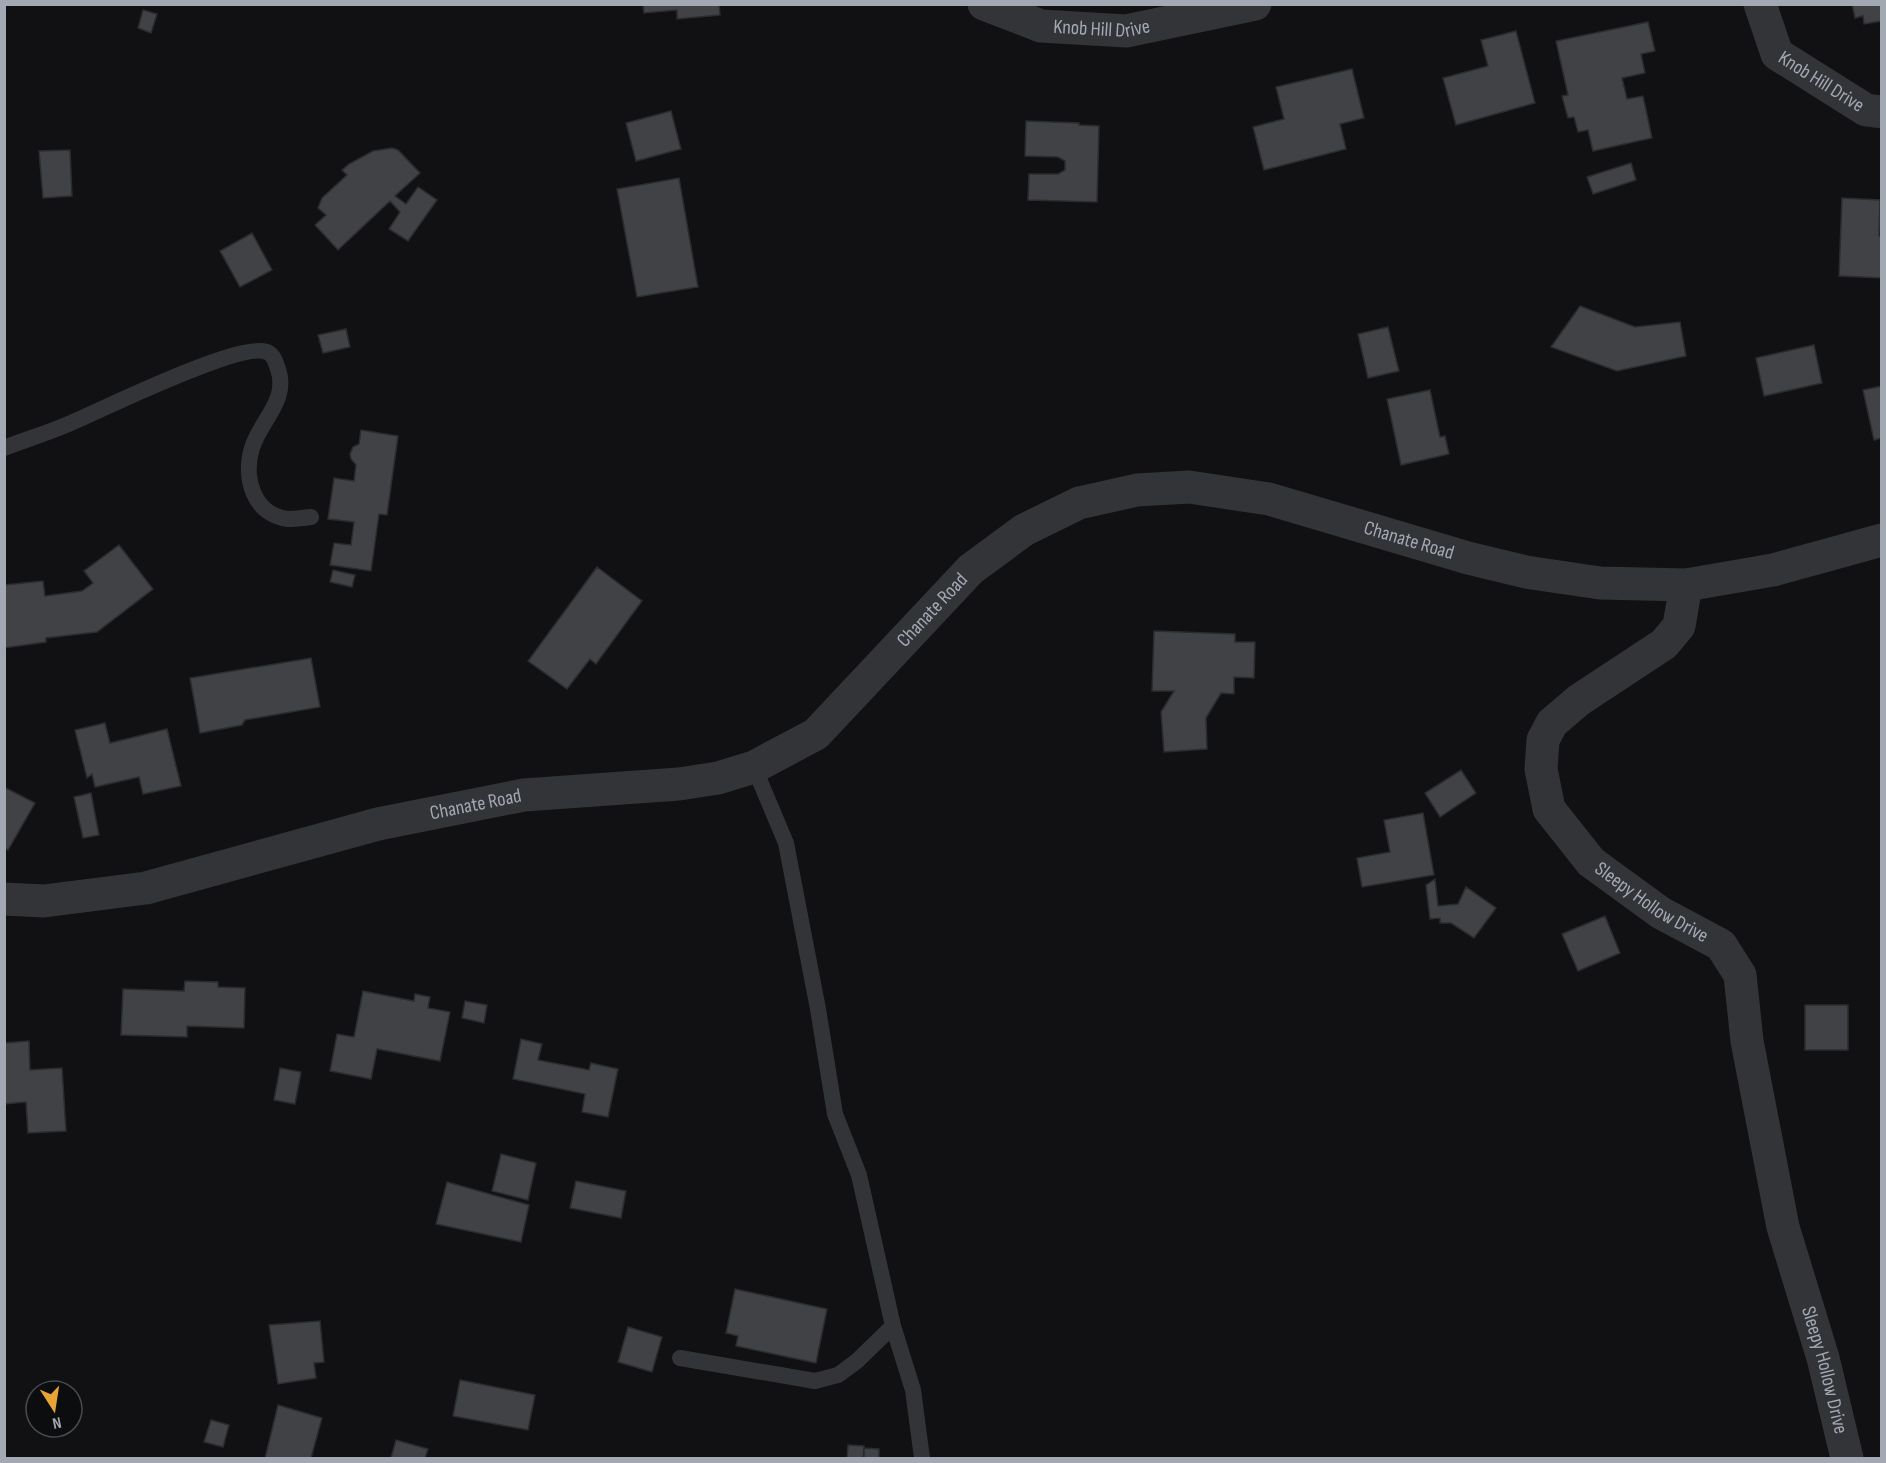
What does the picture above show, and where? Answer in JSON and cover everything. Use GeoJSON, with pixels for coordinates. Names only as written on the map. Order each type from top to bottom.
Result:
{"type":"FeatureCollection","features":[{"type":"Feature","properties":{"kind":"street","name":"Knob Hill Drive"},"geometry":{"type":"LineString","coordinates":[[984,4],[1041,26],[1126,31],[1255,4]]}},
{"type":"Feature","properties":{"kind":"street","name":"Knob Hill Drive"},"geometry":{"type":"LineString","coordinates":[[1760,4],[1778,54],[1866,110],[1881,112]]}},
{"type":"Feature","properties":{"kind":"street","name":"Chanate Road"},"geometry":{"type":"LineString","coordinates":[[4,899],[44,901],[146,888],[378,824],[524,795],[679,784],[718,778],[754,767],[816,734],[971,569],[1024,530],[1079,502],[1137,490],[1189,487],[1269,499],[1468,558],[1526,572],[1600,583],[1686,585],[1773,570],[1881,540]]}},
{"type":"Feature","properties":{"kind":"street","name":"Sleepy Hollow Drive"},"geometry":{"type":"LineString","coordinates":[[1686,585],[1679,627],[1664,644],[1579,700],[1552,723],[1544,740],[1541,769],[1550,809],[1591,862],[1661,913],[1721,945],[1740,975],[1747,1041],[1783,1227],[1823,1358],[1847,1458]]}},
{"type":"Feature","properties":{"kind":"lane"},"geometry":{"type":"LineString","coordinates":[[4,448],[70,423],[223,358],[260,351],[269,353],[280,374],[280,387],[278,398],[252,447],[249,466],[251,486],[260,506],[273,514],[287,519],[310,517]]}},
{"type":"Feature","properties":{"kind":"lane"},"geometry":{"type":"LineString","coordinates":[[754,767],[786,843],[836,1114],[859,1175],[893,1326],[913,1390],[922,1458]]}},
{"type":"Feature","properties":{"kind":"lane"},"geometry":{"type":"LineString","coordinates":[[680,1358],[815,1381],[838,1375],[857,1361],[893,1326]]}},
{"type":"Feature","properties":{"kind":"building"},"geometry":{"type":"Polygon","coordinates":[[[643,4],[719,4],[720,15],[677,19],[677,10],[644,13],[643,4]]]}},
{"type":"Feature","properties":{"kind":"building"},"geometry":{"type":"Polygon","coordinates":[[[1852,4],[1882,4],[1882,21],[1864,24],[1863,16],[1855,18],[1852,4]]]}},
{"type":"Feature","properties":{"kind":"building"},"geometry":{"type":"Polygon","coordinates":[[[143,10],[157,14],[151,33],[138,28],[143,10]]]}},
{"type":"Feature","properties":{"kind":"building"},"geometry":{"type":"Polygon","coordinates":[[[1648,22],[1655,51],[1641,54],[1645,73],[1622,78],[1627,99],[1643,96],[1652,138],[1593,151],[1588,130],[1578,132],[1574,117],[1568,118],[1562,96],[1568,95],[1556,41],[1648,22]]]}},
{"type":"Feature","properties":{"kind":"building"},"geometry":{"type":"Polygon","coordinates":[[[1516,31],[1535,103],[1456,125],[1443,78],[1488,66],[1481,40],[1516,31]]]}},
{"type":"Feature","properties":{"kind":"building"},"geometry":{"type":"Polygon","coordinates":[[[1352,69],[1364,118],[1340,124],[1346,149],[1264,170],[1253,127],[1284,119],[1276,87],[1352,69]]]}},
{"type":"Feature","properties":{"kind":"building"},"geometry":{"type":"Polygon","coordinates":[[[671,111],[681,149],[636,161],[626,123],[671,111]]]}},
{"type":"Feature","properties":{"kind":"building"},"geometry":{"type":"Polygon","coordinates":[[[1026,121],[1099,126],[1097,202],[1028,200],[1029,174],[1058,174],[1065,170],[1065,161],[1058,157],[1025,156],[1026,121]]]}},
{"type":"Feature","properties":{"kind":"building"},"geometry":{"type":"Polygon","coordinates":[[[392,148],[398,150],[420,173],[395,196],[406,204],[418,187],[437,200],[408,241],[389,229],[400,212],[390,201],[338,250],[315,225],[326,215],[318,208],[322,198],[347,175],[342,170],[349,164],[373,151],[392,148]]]}},
{"type":"Feature","properties":{"kind":"building"},"geometry":{"type":"Polygon","coordinates":[[[70,150],[72,196],[43,198],[39,151],[70,150]]]}},
{"type":"Feature","properties":{"kind":"building"},"geometry":{"type":"Polygon","coordinates":[[[1631,163],[1636,180],[1593,194],[1587,177],[1631,163]]]}},
{"type":"Feature","properties":{"kind":"building"},"geometry":{"type":"Polygon","coordinates":[[[679,178],[698,287],[637,297],[617,189],[679,178]]]}},
{"type":"Feature","properties":{"kind":"building"},"geometry":{"type":"Polygon","coordinates":[[[1842,198],[1880,200],[1879,236],[1882,236],[1882,278],[1839,276],[1842,198]]]}},
{"type":"Feature","properties":{"kind":"building"},"geometry":{"type":"Polygon","coordinates":[[[252,233],[272,270],[240,287],[220,251],[252,233]]]}},
{"type":"Feature","properties":{"kind":"building"},"geometry":{"type":"Polygon","coordinates":[[[1580,306],[1635,327],[1680,322],[1686,356],[1617,371],[1551,347],[1580,306]]]}},
{"type":"Feature","properties":{"kind":"building"},"geometry":{"type":"Polygon","coordinates":[[[1388,327],[1399,371],[1368,378],[1358,334],[1388,327]]]}},
{"type":"Feature","properties":{"kind":"building"},"geometry":{"type":"Polygon","coordinates":[[[346,329],[350,347],[323,353],[318,335],[346,329]]]}},
{"type":"Feature","properties":{"kind":"building"},"geometry":{"type":"Polygon","coordinates":[[[1814,345],[1822,383],[1764,396],[1756,358],[1814,345]]]}},
{"type":"Feature","properties":{"kind":"building"},"geometry":{"type":"Polygon","coordinates":[[[1882,386],[1882,438],[1874,440],[1863,390],[1882,386]]]}},
{"type":"Feature","properties":{"kind":"building"},"geometry":{"type":"Polygon","coordinates":[[[1430,390],[1440,437],[1445,436],[1449,454],[1401,465],[1387,399],[1430,390]]]}},
{"type":"Feature","properties":{"kind":"building"},"geometry":{"type":"Polygon","coordinates":[[[361,430],[398,436],[387,515],[379,514],[371,571],[330,565],[334,543],[351,545],[354,522],[328,519],[334,478],[354,481],[356,465],[350,454],[353,447],[359,444],[361,430]]]}},
{"type":"Feature","properties":{"kind":"building"},"geometry":{"type":"Polygon","coordinates":[[[119,545],[153,589],[97,632],[46,638],[46,642],[4,648],[4,585],[43,581],[45,596],[82,591],[93,583],[84,571],[119,545]]]}},
{"type":"Feature","properties":{"kind":"building"},"geometry":{"type":"Polygon","coordinates":[[[597,567],[642,601],[596,664],[590,659],[567,689],[528,661],[597,567]]]}},
{"type":"Feature","properties":{"kind":"building"},"geometry":{"type":"Polygon","coordinates":[[[333,570],[355,575],[352,587],[330,582],[333,570]]]}},
{"type":"Feature","properties":{"kind":"building"},"geometry":{"type":"Polygon","coordinates":[[[1154,631],[1235,634],[1235,642],[1255,642],[1254,678],[1234,677],[1234,694],[1221,693],[1206,718],[1207,749],[1164,752],[1161,712],[1174,691],[1152,691],[1154,631]]]}},
{"type":"Feature","properties":{"kind":"building"},"geometry":{"type":"Polygon","coordinates":[[[311,658],[320,707],[245,720],[242,725],[200,733],[190,678],[311,658]]]}},
{"type":"Feature","properties":{"kind":"building"},"geometry":{"type":"Polygon","coordinates":[[[105,723],[110,743],[167,729],[181,786],[143,794],[139,777],[95,787],[92,774],[87,778],[75,730],[105,723]]]}},
{"type":"Feature","properties":{"kind":"building"},"geometry":{"type":"Polygon","coordinates":[[[1461,770],[1476,793],[1440,817],[1425,793],[1461,770]]]}},
{"type":"Feature","properties":{"kind":"building"},"geometry":{"type":"Polygon","coordinates":[[[4,787],[35,803],[8,850],[4,848],[4,787]]]}},
{"type":"Feature","properties":{"kind":"building"},"geometry":{"type":"Polygon","coordinates":[[[91,793],[99,835],[83,838],[74,797],[91,793]]]}},
{"type":"Feature","properties":{"kind":"building"},"geometry":{"type":"Polygon","coordinates":[[[1423,813],[1434,875],[1362,887],[1357,858],[1390,852],[1384,820],[1423,813]]]}},
{"type":"Feature","properties":{"kind":"building"},"geometry":{"type":"Polygon","coordinates":[[[1435,879],[1438,906],[1458,904],[1466,887],[1496,908],[1474,938],[1451,923],[1440,923],[1440,918],[1430,919],[1426,885],[1435,879]]]}},
{"type":"Feature","properties":{"kind":"building"},"geometry":{"type":"Polygon","coordinates":[[[1605,916],[1620,953],[1578,971],[1562,934],[1605,916]]]}},
{"type":"Feature","properties":{"kind":"building"},"geometry":{"type":"Polygon","coordinates":[[[185,981],[218,982],[218,987],[245,988],[244,1028],[187,1026],[187,1037],[121,1035],[123,989],[184,991],[185,981]]]}},
{"type":"Feature","properties":{"kind":"building"},"geometry":{"type":"Polygon","coordinates":[[[363,991],[414,1001],[415,994],[430,997],[428,1008],[450,1012],[440,1061],[377,1049],[371,1079],[330,1071],[337,1034],[354,1037],[363,991]]]}},
{"type":"Feature","properties":{"kind":"building"},"geometry":{"type":"Polygon","coordinates":[[[465,1001],[487,1005],[484,1023],[462,1018],[465,1001]]]}},
{"type":"Feature","properties":{"kind":"building"},"geometry":{"type":"Polygon","coordinates":[[[1805,1005],[1848,1005],[1848,1050],[1805,1050],[1805,1005]]]}},
{"type":"Feature","properties":{"kind":"building"},"geometry":{"type":"Polygon","coordinates":[[[521,1039],[542,1044],[538,1060],[589,1070],[591,1063],[618,1069],[608,1117],[582,1112],[585,1094],[513,1079],[521,1039]]]}},
{"type":"Feature","properties":{"kind":"building"},"geometry":{"type":"Polygon","coordinates":[[[29,1041],[30,1070],[62,1068],[66,1131],[28,1133],[26,1102],[4,1104],[4,1043],[29,1041]]]}},
{"type":"Feature","properties":{"kind":"building"},"geometry":{"type":"Polygon","coordinates":[[[280,1068],[301,1072],[295,1104],[274,1100],[280,1068]]]}},
{"type":"Feature","properties":{"kind":"building"},"geometry":{"type":"Polygon","coordinates":[[[501,1154],[536,1163],[528,1200],[492,1191],[501,1154]]]}},
{"type":"Feature","properties":{"kind":"building"},"geometry":{"type":"Polygon","coordinates":[[[576,1181],[626,1191],[621,1218],[570,1208],[576,1181]]]}},
{"type":"Feature","properties":{"kind":"building"},"geometry":{"type":"Polygon","coordinates":[[[447,1182],[529,1205],[521,1242],[436,1224],[447,1182]]]}},
{"type":"Feature","properties":{"kind":"building"},"geometry":{"type":"Polygon","coordinates":[[[735,1289],[827,1309],[816,1363],[736,1346],[738,1336],[726,1333],[735,1289]]]}},
{"type":"Feature","properties":{"kind":"building"},"geometry":{"type":"Polygon","coordinates":[[[320,1321],[324,1362],[314,1363],[316,1378],[278,1384],[269,1325],[320,1321]]]}},
{"type":"Feature","properties":{"kind":"building"},"geometry":{"type":"Polygon","coordinates":[[[628,1327],[662,1337],[652,1372],[618,1362],[628,1327]]]}},
{"type":"Feature","properties":{"kind":"building"},"geometry":{"type":"Polygon","coordinates":[[[460,1380],[535,1395],[528,1430],[453,1416],[460,1380]]]}},
{"type":"Feature","properties":{"kind":"building"},"geometry":{"type":"Polygon","coordinates":[[[278,1405],[322,1418],[311,1458],[265,1458],[278,1405]]]}},
{"type":"Feature","properties":{"kind":"building"},"geometry":{"type":"Polygon","coordinates":[[[211,1420],[229,1425],[223,1447],[204,1442],[211,1420]]]}},
{"type":"Feature","properties":{"kind":"building"},"geometry":{"type":"Polygon","coordinates":[[[396,1440],[428,1449],[425,1458],[391,1458],[396,1440]]]}},
{"type":"Feature","properties":{"kind":"building"},"geometry":{"type":"Polygon","coordinates":[[[848,1445],[864,1446],[863,1458],[847,1458],[848,1445]]]}},
{"type":"Feature","properties":{"kind":"building"},"geometry":{"type":"Polygon","coordinates":[[[864,1448],[879,1449],[879,1458],[864,1458],[864,1448]]]}}]}
